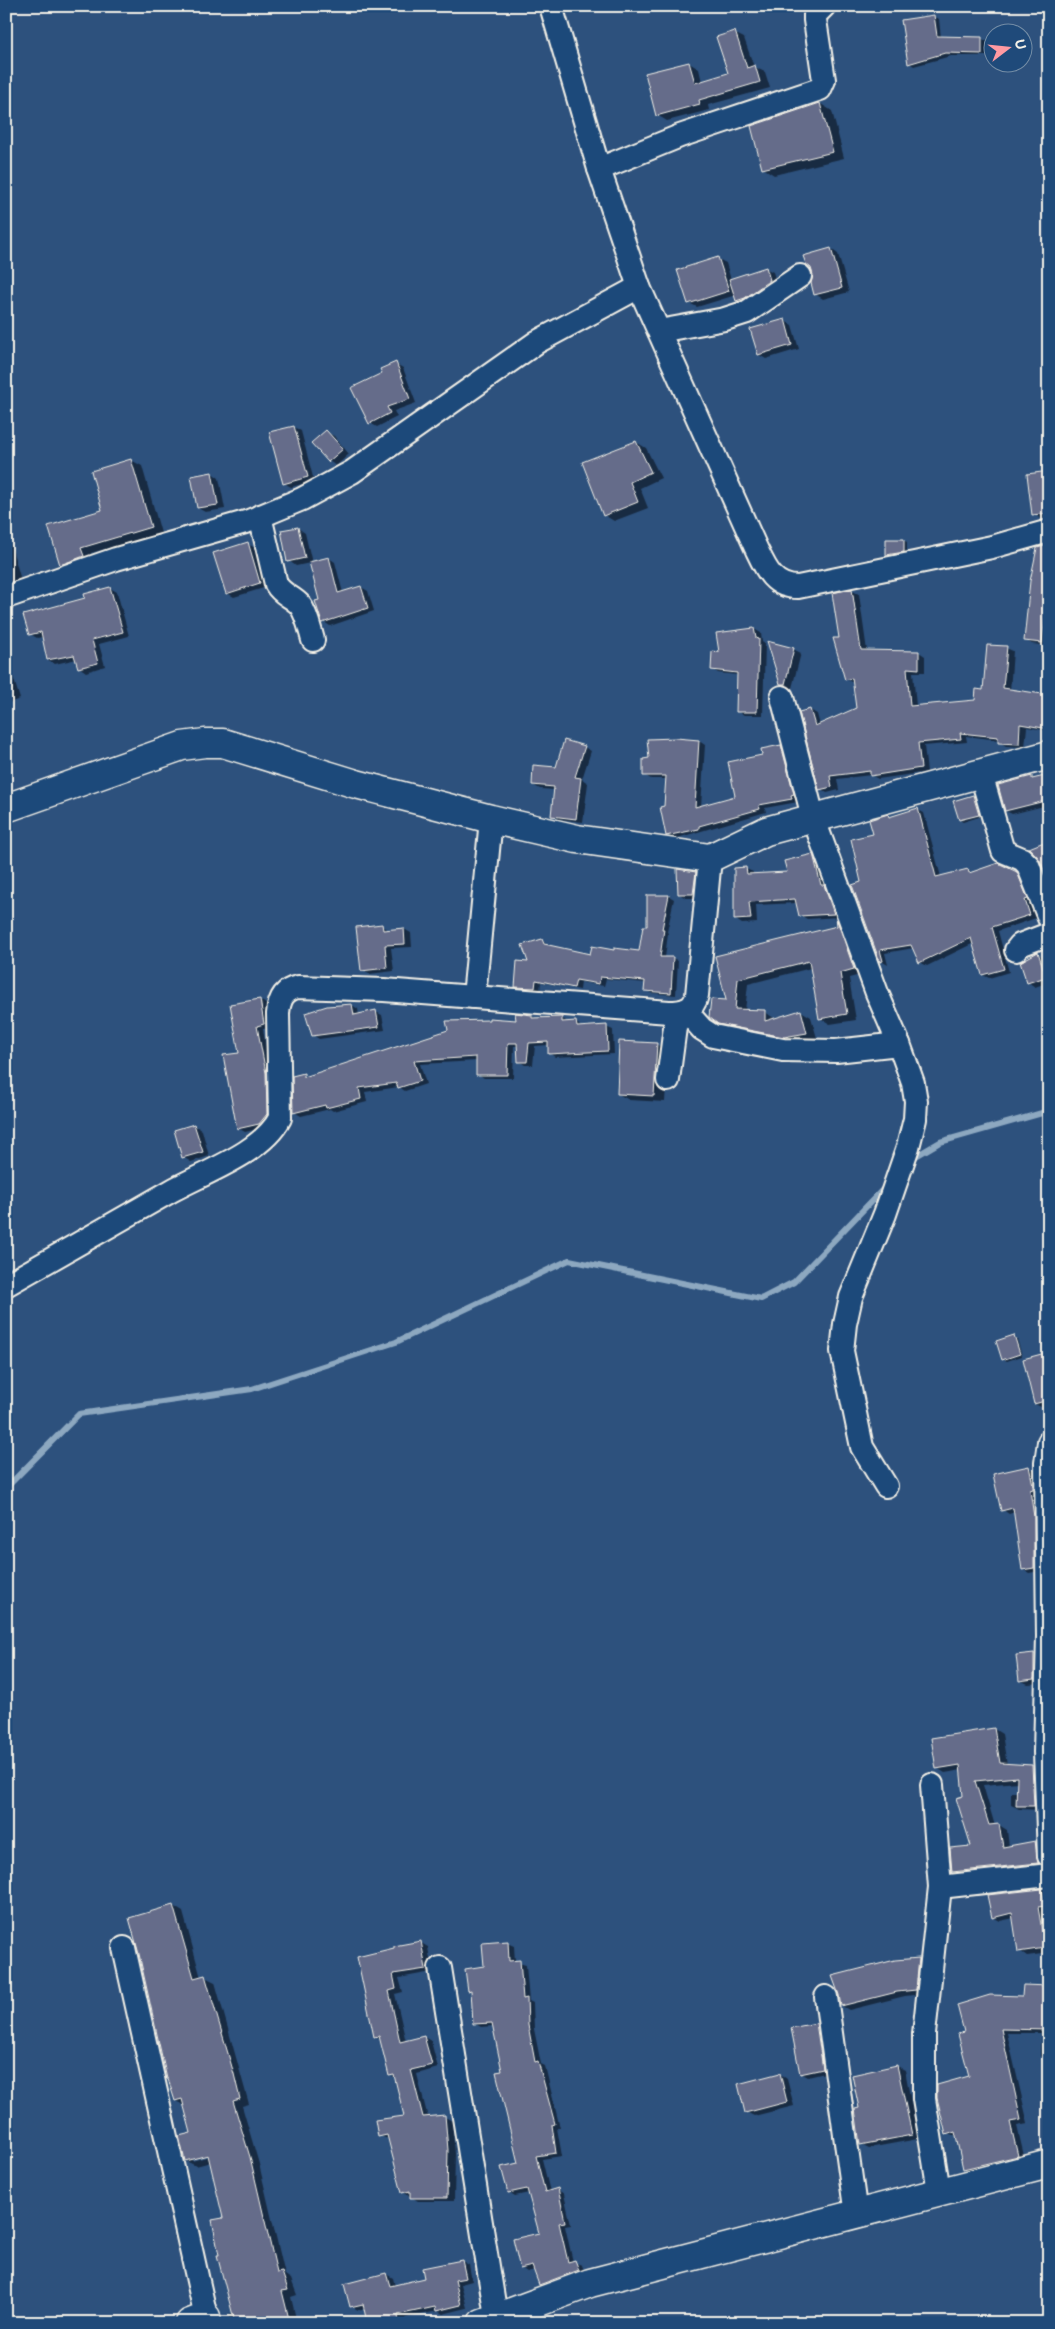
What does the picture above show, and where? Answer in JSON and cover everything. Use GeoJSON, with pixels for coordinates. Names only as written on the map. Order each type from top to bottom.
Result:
{"type":"FeatureCollection","features":[{"type":"Feature","properties":{"kind":"street"},"geometry":{"type":"LineString","coordinates":[[551,6],[599,169],[639,287],[768,573],[777,582],[798,587],[992,547],[1049,531]]}},
{"type":"Feature","properties":{"kind":"street"},"geometry":{"type":"LineString","coordinates":[[599,169],[680,136],[820,89],[824,80],[815,15],[824,6]]}},
{"type":"Feature","properties":{"kind":"street"},"geometry":{"type":"LineString","coordinates":[[659,331],[725,319],[747,312],[800,276]]}},
{"type":"Feature","properties":{"kind":"street"},"geometry":{"type":"LineString","coordinates":[[6,597],[116,559],[260,516],[302,499],[352,472],[537,342],[639,287]]}},
{"type":"Feature","properties":{"kind":"street"},"geometry":{"type":"LineString","coordinates":[[260,516],[276,584],[281,593],[293,599],[302,608],[313,640]]}},
{"type":"Feature","properties":{"kind":"street"},"geometry":{"type":"LineString","coordinates":[[782,697],[813,817],[877,993],[899,1044],[913,1084],[916,1101],[915,1118],[908,1147],[885,1214],[851,1296],[842,1351],[862,1447],[886,1486]]}},
{"type":"Feature","properties":{"kind":"street"},"geometry":{"type":"LineString","coordinates":[[6,808],[182,746],[205,742],[223,743],[356,784],[491,819],[577,839],[710,858],[766,831],[1049,755]]}},
{"type":"Feature","properties":{"kind":"street"},"geometry":{"type":"LineString","coordinates":[[981,774],[1003,851],[1022,859],[1028,865],[1049,918]]}},
{"type":"Feature","properties":{"kind":"street"},"geometry":{"type":"LineString","coordinates":[[474,997],[491,819]]}},
{"type":"Feature","properties":{"kind":"street"},"geometry":{"type":"LineString","coordinates":[[6,1285],[178,1187],[220,1166],[274,1130],[280,1118],[279,1000],[290,989],[298,987],[384,990],[681,1011],[696,1002],[710,858]]}},
{"type":"Feature","properties":{"kind":"street"},"geometry":{"type":"LineString","coordinates":[[1016,950],[1020,945],[1049,934]]}},
{"type":"Feature","properties":{"kind":"street"},"geometry":{"type":"LineString","coordinates":[[681,1011],[702,1029],[714,1036],[783,1050],[836,1051],[899,1044]]}},
{"type":"Feature","properties":{"kind":"street"},"geometry":{"type":"LineString","coordinates":[[668,1080],[681,1011]]}},
{"type":"Feature","properties":{"kind":"street"},"geometry":{"type":"LineString","coordinates":[[1049,1442],[1046,1463],[1048,1636],[1045,1752],[1049,1856]]}},
{"type":"Feature","properties":{"kind":"street"},"geometry":{"type":"LineString","coordinates":[[932,1785],[940,1887],[924,2034],[924,2090],[939,2192]]}},
{"type":"Feature","properties":{"kind":"street"},"geometry":{"type":"LineString","coordinates":[[940,1887],[1049,1875]]}},
{"type":"Feature","properties":{"kind":"street"},"geometry":{"type":"LineString","coordinates":[[124,1948],[201,2321]]}},
{"type":"Feature","properties":{"kind":"street"},"geometry":{"type":"LineString","coordinates":[[440,1968],[489,2320],[590,2283],[1049,2164]]}},
{"type":"Feature","properties":{"kind":"street"},"geometry":{"type":"LineString","coordinates":[[826,1997],[856,2215]]}},
{"type":"Feature","properties":{"kind":"building"},"geometry":{"type":"Polygon","coordinates":[[[934,15],[937,36],[982,37],[982,54],[945,53],[908,64],[901,20],[934,15]]]}},
{"type":"Feature","properties":{"kind":"building"},"geometry":{"type":"Polygon","coordinates":[[[735,31],[747,68],[755,65],[760,82],[699,100],[700,104],[656,116],[645,73],[689,62],[695,83],[728,73],[716,37],[735,31]]]}},
{"type":"Feature","properties":{"kind":"building"},"geometry":{"type":"Polygon","coordinates":[[[820,103],[833,152],[762,169],[751,126],[820,103]]]}},
{"type":"Feature","properties":{"kind":"building"},"geometry":{"type":"Polygon","coordinates":[[[831,248],[842,288],[814,295],[811,283],[813,275],[803,256],[831,248]]]}},
{"type":"Feature","properties":{"kind":"building"},"geometry":{"type":"Polygon","coordinates":[[[718,257],[729,291],[688,304],[677,270],[718,257]]]}},
{"type":"Feature","properties":{"kind":"building"},"geometry":{"type":"Polygon","coordinates":[[[766,267],[770,280],[745,298],[736,301],[729,279],[766,267]]]}},
{"type":"Feature","properties":{"kind":"building"},"geometry":{"type":"Polygon","coordinates":[[[785,319],[792,345],[758,355],[750,329],[785,319]]]}},
{"type":"Feature","properties":{"kind":"building"},"geometry":{"type":"Polygon","coordinates":[[[396,362],[410,399],[387,407],[390,413],[369,424],[351,388],[382,373],[380,369],[396,362]]]}},
{"type":"Feature","properties":{"kind":"building"},"geometry":{"type":"Polygon","coordinates":[[[294,426],[308,477],[283,484],[269,432],[294,426]]]}},
{"type":"Feature","properties":{"kind":"building"},"geometry":{"type":"Polygon","coordinates":[[[326,430],[343,449],[328,462],[311,443],[326,430]]]}},
{"type":"Feature","properties":{"kind":"building"},"geometry":{"type":"Polygon","coordinates":[[[636,441],[651,472],[630,482],[638,502],[603,516],[582,462],[636,441]]]}},
{"type":"Feature","properties":{"kind":"building"},"geometry":{"type":"Polygon","coordinates":[[[131,459],[151,527],[81,548],[84,556],[60,565],[48,526],[102,510],[91,471],[131,459]]]}},
{"type":"Feature","properties":{"kind":"building"},"geometry":{"type":"Polygon","coordinates":[[[1049,471],[1049,513],[1032,515],[1027,474],[1049,471]]]}},
{"type":"Feature","properties":{"kind":"building"},"geometry":{"type":"Polygon","coordinates":[[[212,472],[218,505],[197,508],[191,476],[212,472]]]}},
{"type":"Feature","properties":{"kind":"building"},"geometry":{"type":"Polygon","coordinates":[[[298,527],[305,558],[287,562],[281,530],[298,527]]]}},
{"type":"Feature","properties":{"kind":"building"},"geometry":{"type":"Polygon","coordinates":[[[886,539],[904,539],[904,552],[886,555],[886,539]]]}},
{"type":"Feature","properties":{"kind":"building"},"geometry":{"type":"Polygon","coordinates":[[[248,542],[260,583],[226,594],[213,553],[248,542]]]}},
{"type":"Feature","properties":{"kind":"building"},"geometry":{"type":"Polygon","coordinates":[[[1049,545],[1049,575],[1042,643],[1024,641],[1030,581],[1037,548],[1049,545]]]}},
{"type":"Feature","properties":{"kind":"building"},"geometry":{"type":"Polygon","coordinates":[[[329,557],[338,593],[361,586],[368,608],[322,623],[315,601],[319,600],[309,562],[329,557]]]}},
{"type":"Feature","properties":{"kind":"building"},"geometry":{"type":"Polygon","coordinates":[[[110,587],[123,632],[92,640],[98,663],[78,668],[74,655],[47,660],[41,632],[29,635],[23,615],[85,598],[84,594],[110,587]]]}},
{"type":"Feature","properties":{"kind":"building"},"geometry":{"type":"Polygon","coordinates":[[[852,589],[861,650],[919,651],[919,669],[907,668],[910,706],[975,700],[976,689],[983,690],[987,645],[1007,646],[1003,688],[1049,695],[1049,729],[1020,724],[1019,744],[998,743],[998,737],[960,733],[961,739],[918,743],[921,768],[870,776],[870,771],[830,776],[832,787],[819,790],[799,712],[810,709],[815,726],[856,708],[852,678],[845,680],[833,638],[839,638],[832,593],[852,589]]]}},
{"type":"Feature","properties":{"kind":"building"},"geometry":{"type":"Polygon","coordinates":[[[754,628],[756,638],[759,639],[757,712],[736,712],[737,673],[711,670],[712,651],[719,652],[716,633],[754,628]]]}},
{"type":"Feature","properties":{"kind":"building"},"geometry":{"type":"Polygon","coordinates":[[[767,641],[794,648],[785,684],[780,684],[767,641]]]}},
{"type":"Feature","properties":{"kind":"building"},"geometry":{"type":"Polygon","coordinates":[[[676,738],[699,740],[695,807],[735,796],[728,762],[762,755],[761,749],[781,745],[794,794],[791,795],[792,799],[759,805],[760,809],[699,826],[699,829],[666,836],[660,807],[664,806],[666,776],[643,776],[643,759],[649,758],[647,739],[676,738]]]}},
{"type":"Feature","properties":{"kind":"building"},"geometry":{"type":"Polygon","coordinates":[[[564,740],[585,746],[575,777],[581,778],[576,819],[551,816],[554,787],[532,785],[533,765],[556,767],[564,740]]]}},
{"type":"Feature","properties":{"kind":"building"},"geometry":{"type":"Polygon","coordinates":[[[1049,775],[1049,800],[1005,811],[998,785],[1032,776],[1032,779],[1049,775]]]}},
{"type":"Feature","properties":{"kind":"building"},"geometry":{"type":"Polygon","coordinates":[[[973,795],[979,815],[959,820],[953,801],[973,795]]]}},
{"type":"Feature","properties":{"kind":"building"},"geometry":{"type":"Polygon","coordinates":[[[918,808],[936,877],[968,869],[969,873],[998,863],[1017,872],[1028,899],[1025,900],[1030,915],[992,927],[1004,969],[982,975],[971,938],[919,963],[911,945],[880,950],[883,961],[880,962],[852,885],[861,882],[851,839],[873,834],[869,820],[888,814],[889,817],[918,808]]]}},
{"type":"Feature","properties":{"kind":"building"},"geometry":{"type":"Polygon","coordinates":[[[1049,840],[1049,882],[1040,860],[1029,848],[1049,840]]]}},
{"type":"Feature","properties":{"kind":"building"},"geometry":{"type":"Polygon","coordinates":[[[813,854],[821,885],[824,885],[834,914],[799,916],[795,899],[749,902],[751,919],[734,920],[734,868],[746,867],[747,874],[787,872],[784,861],[813,854]]]}},
{"type":"Feature","properties":{"kind":"building"},"geometry":{"type":"Polygon","coordinates":[[[677,869],[696,872],[693,894],[678,894],[677,869]]]}},
{"type":"Feature","properties":{"kind":"building"},"geometry":{"type":"Polygon","coordinates":[[[647,895],[669,895],[662,929],[664,929],[660,957],[673,957],[671,993],[644,991],[645,981],[600,977],[599,984],[576,980],[574,988],[536,980],[535,988],[515,987],[517,961],[528,962],[522,945],[542,939],[544,944],[590,954],[592,946],[614,950],[614,948],[639,951],[643,926],[647,926],[647,895]]]}},
{"type":"Feature","properties":{"kind":"building"},"geometry":{"type":"Polygon","coordinates":[[[836,917],[854,969],[840,973],[847,1014],[819,1019],[809,961],[738,979],[735,1009],[765,1010],[765,1021],[801,1010],[807,1033],[784,1037],[718,1024],[709,1017],[711,999],[726,1000],[715,956],[837,926],[836,917]]]}},
{"type":"Feature","properties":{"kind":"building"},"geometry":{"type":"Polygon","coordinates":[[[382,924],[383,930],[404,928],[405,944],[385,945],[387,968],[361,971],[356,927],[382,924]]]}},
{"type":"Feature","properties":{"kind":"building"},"geometry":{"type":"Polygon","coordinates":[[[1038,952],[1046,977],[1027,983],[1020,962],[1038,952]]]}},
{"type":"Feature","properties":{"kind":"building"},"geometry":{"type":"Polygon","coordinates":[[[260,999],[264,1024],[257,1026],[266,1073],[267,1114],[259,1124],[237,1129],[223,1055],[239,1053],[230,1004],[260,999]]]}},
{"type":"Feature","properties":{"kind":"building"},"geometry":{"type":"Polygon","coordinates":[[[352,1004],[354,1015],[376,1010],[379,1027],[312,1036],[305,1013],[327,1006],[352,1004]]]}},
{"type":"Feature","properties":{"kind":"building"},"geometry":{"type":"Polygon","coordinates":[[[515,1013],[532,1015],[532,1018],[562,1017],[562,1022],[576,1021],[577,1027],[607,1025],[608,1051],[548,1054],[548,1042],[529,1043],[527,1062],[518,1062],[517,1043],[508,1043],[507,1075],[476,1075],[476,1057],[414,1061],[420,1081],[398,1088],[396,1083],[359,1088],[361,1099],[326,1108],[325,1105],[293,1113],[292,1076],[304,1073],[304,1077],[448,1030],[446,1021],[489,1020],[489,1018],[516,1020],[515,1013]]]}},
{"type":"Feature","properties":{"kind":"building"},"geometry":{"type":"Polygon","coordinates":[[[619,1041],[657,1043],[654,1096],[617,1094],[619,1041]]]}},
{"type":"Feature","properties":{"kind":"building"},"geometry":{"type":"Polygon","coordinates":[[[194,1124],[203,1152],[182,1158],[174,1130],[194,1124]]]}},
{"type":"Feature","properties":{"kind":"building"},"geometry":{"type":"Polygon","coordinates":[[[1014,1335],[1020,1354],[1002,1360],[996,1341],[1014,1335]]]}},
{"type":"Feature","properties":{"kind":"building"},"geometry":{"type":"Polygon","coordinates":[[[1049,1352],[1049,1400],[1034,1404],[1023,1359],[1049,1352]]]}},
{"type":"Feature","properties":{"kind":"building"},"geometry":{"type":"Polygon","coordinates":[[[1029,1466],[1033,1485],[1033,1489],[1030,1490],[1034,1517],[1034,1568],[1022,1570],[1013,1508],[1001,1511],[993,1474],[1029,1466]]]}},
{"type":"Feature","properties":{"kind":"building"},"geometry":{"type":"Polygon","coordinates":[[[1034,1653],[1034,1679],[1019,1681],[1016,1655],[1034,1653]]]}},
{"type":"Feature","properties":{"kind":"building"},"geometry":{"type":"Polygon","coordinates":[[[994,1728],[1000,1763],[1032,1765],[1034,1806],[1016,1806],[1017,1777],[975,1781],[989,1825],[999,1824],[1003,1847],[1035,1841],[1038,1863],[952,1872],[950,1848],[971,1846],[956,1798],[963,1796],[960,1765],[936,1769],[931,1738],[994,1728]]]}},
{"type":"Feature","properties":{"kind":"building"},"geometry":{"type":"Polygon","coordinates":[[[1042,1889],[1045,1906],[1038,1907],[1045,1948],[1018,1952],[1012,1913],[992,1918],[987,1895],[1042,1889]]]}},
{"type":"Feature","properties":{"kind":"building"},"geometry":{"type":"Polygon","coordinates":[[[173,1905],[194,1978],[205,1975],[234,2074],[240,2099],[233,2101],[250,2157],[277,2273],[282,2272],[288,2290],[282,2291],[290,2323],[235,2323],[217,2255],[219,2255],[212,2220],[223,2218],[208,2155],[185,2161],[179,2136],[191,2133],[182,2099],[175,2101],[167,2079],[129,1918],[173,1905]]]}},
{"type":"Feature","properties":{"kind":"building"},"geometry":{"type":"Polygon","coordinates":[[[421,1941],[426,1969],[393,1974],[396,1989],[389,1991],[400,2042],[424,2036],[432,2065],[411,2070],[423,2117],[445,2115],[448,2150],[447,2198],[410,2198],[410,2191],[402,2193],[387,2135],[378,2137],[375,2120],[404,2116],[394,2075],[389,2076],[379,2036],[374,2037],[357,1957],[394,1948],[394,1946],[421,1941]]]}},
{"type":"Feature","properties":{"kind":"building"},"geometry":{"type":"Polygon","coordinates":[[[508,1941],[509,1961],[520,1960],[523,1999],[527,1998],[528,2025],[535,2062],[538,2061],[555,2124],[552,2125],[556,2153],[536,2156],[545,2192],[558,2188],[565,2222],[559,2223],[568,2262],[575,2260],[579,2270],[539,2285],[532,2266],[520,2269],[513,2239],[539,2233],[527,2189],[508,2193],[501,2167],[518,2163],[496,2072],[502,2071],[492,2023],[473,2024],[471,1990],[468,1991],[465,1969],[484,1966],[482,1943],[508,1941]]]}},
{"type":"Feature","properties":{"kind":"building"},"geometry":{"type":"Polygon","coordinates":[[[919,1958],[916,1990],[897,1992],[841,2006],[832,1976],[895,1960],[919,1958]]]}},
{"type":"Feature","properties":{"kind":"building"},"geometry":{"type":"Polygon","coordinates":[[[1023,1985],[1049,1986],[1049,2030],[1001,2029],[1021,2120],[1010,2122],[1018,2156],[963,2169],[955,2132],[946,2135],[937,2098],[937,2085],[969,2076],[958,2034],[964,2032],[957,2005],[990,1995],[1022,1996],[1023,1985]]]}},
{"type":"Feature","properties":{"kind":"building"},"geometry":{"type":"Polygon","coordinates":[[[816,2023],[823,2069],[800,2074],[791,2028],[816,2023]]]}},
{"type":"Feature","properties":{"kind":"building"},"geometry":{"type":"Polygon","coordinates":[[[897,2065],[912,2135],[860,2145],[855,2109],[859,2108],[852,2075],[897,2065]]]}},
{"type":"Feature","properties":{"kind":"building"},"geometry":{"type":"Polygon","coordinates":[[[780,2073],[787,2102],[745,2113],[738,2084],[780,2073]]]}},
{"type":"Feature","properties":{"kind":"building"},"geometry":{"type":"Polygon","coordinates":[[[462,2260],[466,2278],[455,2280],[461,2305],[436,2311],[435,2307],[398,2315],[399,2323],[367,2323],[363,2304],[350,2307],[344,2284],[386,2273],[390,2286],[424,2278],[422,2268],[462,2260]]]}},
{"type":"Feature","properties":{"kind":"waterway"},"geometry":{"type":"LineString","coordinates":[[911,1159],[940,1142],[1049,1111]]}},
{"type":"Feature","properties":{"kind":"waterway"},"geometry":{"type":"LineString","coordinates":[[6,1488],[79,1414],[252,1389],[396,1342],[569,1260],[761,1299],[794,1282],[886,1186]]}}]}
